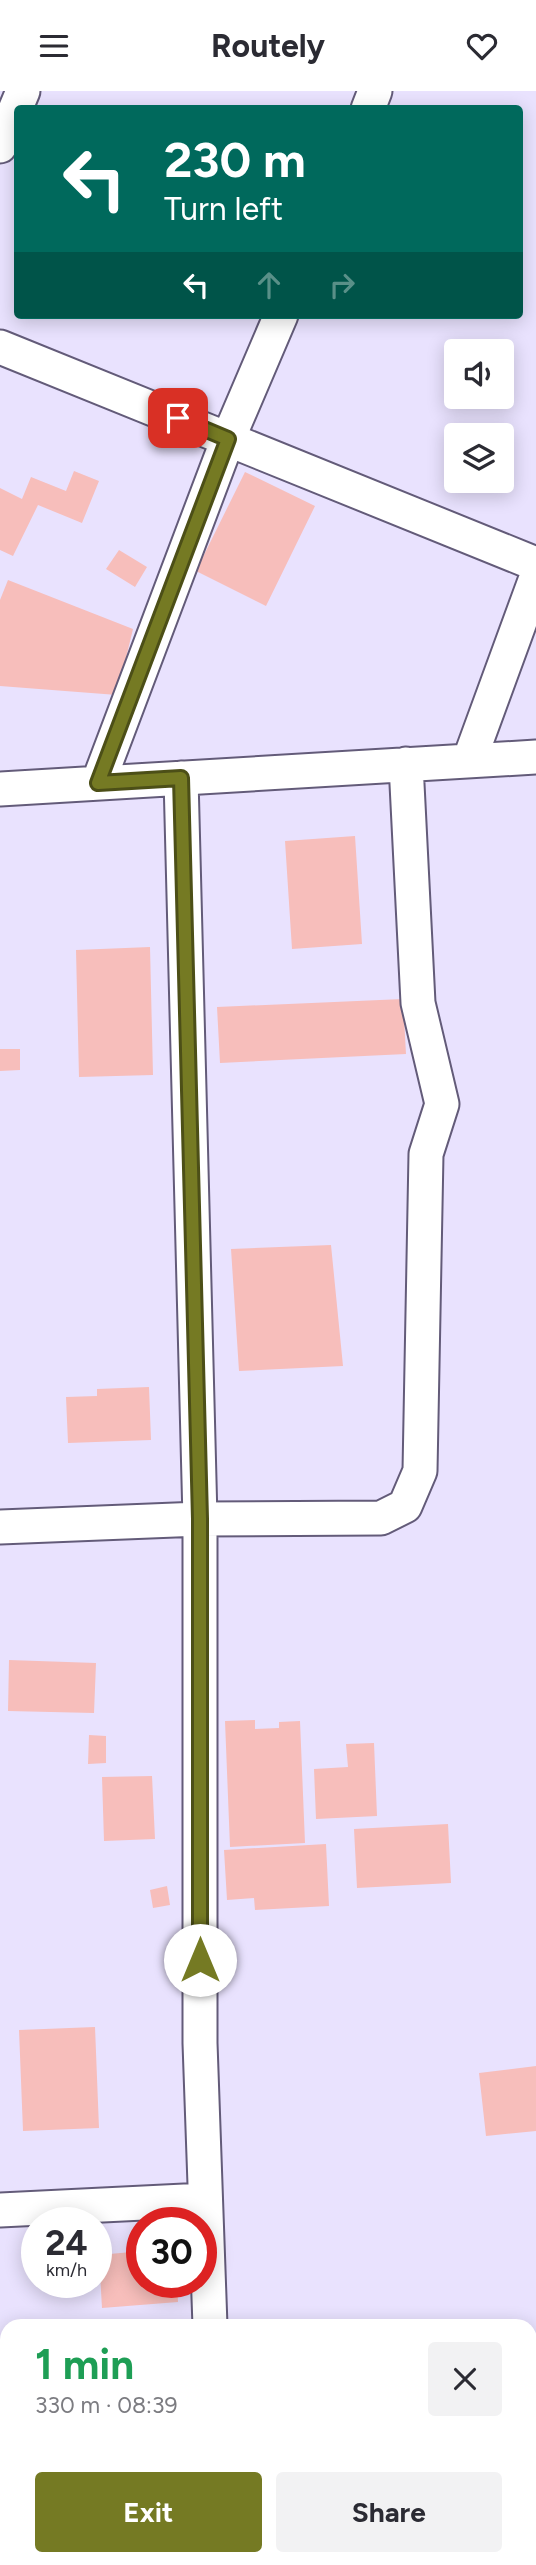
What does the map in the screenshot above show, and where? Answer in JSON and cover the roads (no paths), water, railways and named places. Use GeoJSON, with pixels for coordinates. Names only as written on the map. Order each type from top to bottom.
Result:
{"type":"FeatureCollection","features":[{"type":"Feature","properties":{"kind":"street"},"geometry":{"type":"LineString","coordinates":[[0,145],[14,112]]}},
{"type":"Feature","properties":{"kind":"street"},"geometry":{"type":"LineString","coordinates":[[98,783],[228,439],[279,319]]}},
{"type":"Feature","properties":{"kind":"street"},"geometry":{"type":"LineString","coordinates":[[0,347],[536,564]]}},
{"type":"Feature","properties":{"kind":"street"},"geometry":{"type":"LineString","coordinates":[[469,761],[536,577]]}},
{"type":"Feature","properties":{"kind":"street"},"geometry":{"type":"LineString","coordinates":[[0,789],[536,757]]}},
{"type":"Feature","properties":{"kind":"street"},"geometry":{"type":"LineString","coordinates":[[0,1527],[200,1519],[381,1518],[405,1506],[420,1471],[426,1154],[442,1104],[418,1003],[406,764]]}},
{"type":"Feature","properties":{"kind":"street"},"geometry":{"type":"LineString","coordinates":[[181,778],[200,1519],[200,2043],[210,2319]]}},
{"type":"Feature","properties":{"kind":"street"},"geometry":{"type":"LineString","coordinates":[[0,2210],[205,2200]]}}]}
